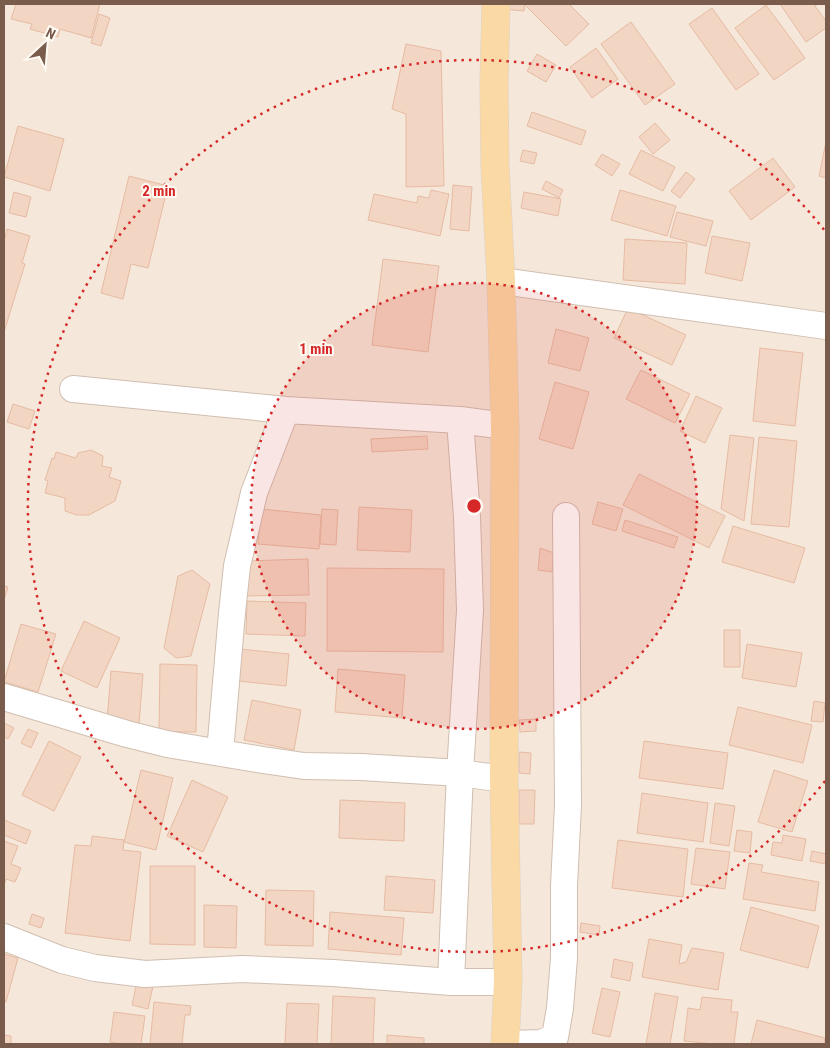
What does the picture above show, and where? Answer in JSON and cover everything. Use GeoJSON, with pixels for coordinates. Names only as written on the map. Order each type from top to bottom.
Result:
{"type":"FeatureCollection","features":[{"type":"Feature","properties":{"kind":"main road"},"geometry":{"type":"LineString","coordinates":[[496,4],[494,84],[495,167],[501,281],[505,426],[504,779],[508,982],[505,1044]]}},
{"type":"Feature","properties":{"kind":"street"},"geometry":{"type":"LineString","coordinates":[[501,281],[826,326]]}},
{"type":"Feature","properties":{"kind":"street"},"geometry":{"type":"LineString","coordinates":[[73,389],[286,410],[460,420],[505,426]]}},
{"type":"Feature","properties":{"kind":"street"},"geometry":{"type":"LineString","coordinates":[[220,752],[237,566],[254,493],[286,410]]}},
{"type":"Feature","properties":{"kind":"street"},"geometry":{"type":"LineString","coordinates":[[451,982],[460,773],[470,610],[467,517],[460,420]]}},
{"type":"Feature","properties":{"kind":"street"},"geometry":{"type":"LineString","coordinates":[[511,1044],[541,1043],[555,1037],[560,1008],[564,958],[564,886],[568,805],[566,516]]}},
{"type":"Feature","properties":{"kind":"street"},"geometry":{"type":"LineString","coordinates":[[4,697],[167,744],[304,766],[361,767],[460,773],[504,779]]}},
{"type":"Feature","properties":{"kind":"street"},"geometry":{"type":"LineString","coordinates":[[4,937],[62,960],[95,968],[145,974],[242,969],[333,973],[451,982],[508,982]]}},
{"type":"Feature","properties":{"kind":"shaded area"},"geometry":{"type":"Polygon","coordinates":[[[4,4],[826,4],[826,1044],[4,1044],[4,4]]]}},
{"type":"Feature","properties":{"kind":"building"},"geometry":{"type":"Polygon","coordinates":[[[16,4],[100,4],[91,38],[60,29],[58,37],[30,29],[32,24],[11,19],[16,4]]]}},
{"type":"Feature","properties":{"kind":"building"},"geometry":{"type":"Polygon","coordinates":[[[503,4],[525,4],[524,11],[503,9],[503,4]]]}},
{"type":"Feature","properties":{"kind":"building"},"geometry":{"type":"Polygon","coordinates":[[[524,4],[569,4],[589,24],[566,46],[524,4]]]}},
{"type":"Feature","properties":{"kind":"building"},"geometry":{"type":"Polygon","coordinates":[[[780,4],[818,4],[815,6],[826,21],[826,28],[806,42],[780,4]]]}},
{"type":"Feature","properties":{"kind":"building"},"geometry":{"type":"Polygon","coordinates":[[[766,5],[805,58],[774,80],[735,28],[766,5]]]}},
{"type":"Feature","properties":{"kind":"building"},"geometry":{"type":"Polygon","coordinates":[[[712,8],[759,74],[736,90],[689,24],[712,8]]]}},
{"type":"Feature","properties":{"kind":"building"},"geometry":{"type":"Polygon","coordinates":[[[99,14],[110,18],[101,46],[91,43],[99,14]]]}},
{"type":"Feature","properties":{"kind":"building"},"geometry":{"type":"Polygon","coordinates":[[[631,22],[675,84],[645,105],[601,44],[631,22]]]}},
{"type":"Feature","properties":{"kind":"building"},"geometry":{"type":"Polygon","coordinates":[[[406,44],[441,51],[444,186],[406,187],[406,114],[392,109],[406,44]]]}},
{"type":"Feature","properties":{"kind":"building"},"geometry":{"type":"Polygon","coordinates":[[[596,48],[618,79],[592,98],[570,67],[596,48]]]}},
{"type":"Feature","properties":{"kind":"building"},"geometry":{"type":"Polygon","coordinates":[[[537,54],[556,65],[546,82],[527,71],[537,54]]]}},
{"type":"Feature","properties":{"kind":"building"},"geometry":{"type":"Polygon","coordinates":[[[532,112],[586,131],[581,145],[527,126],[532,112]]]}},
{"type":"Feature","properties":{"kind":"building"},"geometry":{"type":"Polygon","coordinates":[[[655,123],[670,140],[653,154],[639,137],[655,123]]]}},
{"type":"Feature","properties":{"kind":"building"},"geometry":{"type":"Polygon","coordinates":[[[18,126],[64,139],[50,191],[4,177],[18,126]]]}},
{"type":"Feature","properties":{"kind":"building"},"geometry":{"type":"Polygon","coordinates":[[[826,142],[826,178],[819,176],[826,142]]]}},
{"type":"Feature","properties":{"kind":"building"},"geometry":{"type":"Polygon","coordinates":[[[523,150],[537,153],[534,164],[520,161],[523,150]]]}},
{"type":"Feature","properties":{"kind":"building"},"geometry":{"type":"Polygon","coordinates":[[[641,150],[675,167],[663,191],[629,174],[641,150]]]}},
{"type":"Feature","properties":{"kind":"building"},"geometry":{"type":"Polygon","coordinates":[[[602,154],[620,164],[612,176],[595,165],[602,154]]]}},
{"type":"Feature","properties":{"kind":"building"},"geometry":{"type":"Polygon","coordinates":[[[773,158],[795,187],[751,220],[729,191],[773,158]]]}},
{"type":"Feature","properties":{"kind":"building"},"geometry":{"type":"Polygon","coordinates":[[[686,172],[695,179],[680,198],[671,191],[686,172]]]}},
{"type":"Feature","properties":{"kind":"building"},"geometry":{"type":"Polygon","coordinates":[[[129,176],[168,186],[148,268],[131,264],[123,299],[101,293],[129,176]]]}},
{"type":"Feature","properties":{"kind":"building"},"geometry":{"type":"Polygon","coordinates":[[[546,181],[563,190],[559,198],[542,189],[546,181]]]}},
{"type":"Feature","properties":{"kind":"building"},"geometry":{"type":"Polygon","coordinates":[[[453,185],[472,187],[469,231],[450,229],[453,185]]]}},
{"type":"Feature","properties":{"kind":"building"},"geometry":{"type":"Polygon","coordinates":[[[431,190],[449,194],[440,236],[368,220],[374,194],[417,203],[418,196],[429,198],[431,190]]]}},
{"type":"Feature","properties":{"kind":"building"},"geometry":{"type":"Polygon","coordinates":[[[620,190],[676,206],[667,236],[611,220],[620,190]]]}},
{"type":"Feature","properties":{"kind":"building"},"geometry":{"type":"Polygon","coordinates":[[[14,192],[31,197],[26,217],[9,213],[14,192]]]}},
{"type":"Feature","properties":{"kind":"building"},"geometry":{"type":"Polygon","coordinates":[[[524,192],[561,199],[558,216],[521,208],[524,192]]]}},
{"type":"Feature","properties":{"kind":"building"},"geometry":{"type":"Polygon","coordinates":[[[677,212],[713,221],[706,246],[670,237],[677,212]]]}},
{"type":"Feature","properties":{"kind":"building"},"geometry":{"type":"Polygon","coordinates":[[[7,229],[30,236],[22,263],[25,264],[4,332],[4,238],[7,229]]]}},
{"type":"Feature","properties":{"kind":"building"},"geometry":{"type":"Polygon","coordinates":[[[712,236],[750,243],[742,281],[705,273],[712,236]]]}},
{"type":"Feature","properties":{"kind":"building"},"geometry":{"type":"Polygon","coordinates":[[[625,239],[687,243],[685,284],[623,280],[625,239]]]}},
{"type":"Feature","properties":{"kind":"building"},"geometry":{"type":"Polygon","coordinates":[[[383,259],[439,266],[428,352],[372,345],[383,259]]]}},
{"type":"Feature","properties":{"kind":"building"},"geometry":{"type":"Polygon","coordinates":[[[628,308],[686,335],[672,365],[614,338],[628,308]]]}},
{"type":"Feature","properties":{"kind":"building"},"geometry":{"type":"Polygon","coordinates":[[[556,329],[589,338],[580,371],[548,363],[556,329]]]}},
{"type":"Feature","properties":{"kind":"building"},"geometry":{"type":"Polygon","coordinates":[[[760,348],[803,353],[795,426],[753,421],[760,348]]]}},
{"type":"Feature","properties":{"kind":"building"},"geometry":{"type":"Polygon","coordinates":[[[641,370],[690,394],[675,423],[626,399],[641,370]]]}},
{"type":"Feature","properties":{"kind":"building"},"geometry":{"type":"Polygon","coordinates":[[[555,382],[589,392],[573,449],[539,439],[555,382]]]}},
{"type":"Feature","properties":{"kind":"building"},"geometry":{"type":"Polygon","coordinates":[[[696,396],[722,408],[705,443],[680,431],[696,396]]]}},
{"type":"Feature","properties":{"kind":"building"},"geometry":{"type":"Polygon","coordinates":[[[13,404],[35,411],[29,429],[7,422],[13,404]]]}},
{"type":"Feature","properties":{"kind":"building"},"geometry":{"type":"Polygon","coordinates":[[[730,435],[754,438],[744,521],[721,509],[730,435]]]}},
{"type":"Feature","properties":{"kind":"building"},"geometry":{"type":"Polygon","coordinates":[[[427,436],[428,449],[372,452],[371,439],[427,436]]]}},
{"type":"Feature","properties":{"kind":"building"},"geometry":{"type":"Polygon","coordinates":[[[759,437],[797,441],[789,527],[751,524],[759,437]]]}},
{"type":"Feature","properties":{"kind":"building"},"geometry":{"type":"Polygon","coordinates":[[[91,450],[103,456],[102,466],[112,468],[109,477],[121,481],[115,501],[89,515],[77,515],[65,511],[65,498],[45,493],[48,481],[45,480],[52,458],[54,459],[56,452],[76,458],[78,453],[91,450]]]}},
{"type":"Feature","properties":{"kind":"building"},"geometry":{"type":"Polygon","coordinates":[[[639,474],[725,516],[709,548],[623,505],[639,474]]]}},
{"type":"Feature","properties":{"kind":"building"},"geometry":{"type":"Polygon","coordinates":[[[598,502],[623,509],[616,531],[592,524],[598,502]]]}},
{"type":"Feature","properties":{"kind":"building"},"geometry":{"type":"Polygon","coordinates":[[[359,507],[412,510],[410,552],[357,550],[359,507]]]}},
{"type":"Feature","properties":{"kind":"building"},"geometry":{"type":"Polygon","coordinates":[[[261,509],[321,515],[319,549],[258,544],[261,509]]]}},
{"type":"Feature","properties":{"kind":"building"},"geometry":{"type":"Polygon","coordinates":[[[322,509],[338,510],[336,545],[320,544],[322,509]]]}},
{"type":"Feature","properties":{"kind":"building"},"geometry":{"type":"Polygon","coordinates":[[[625,520],[678,537],[674,548],[622,531],[625,520]]]}},
{"type":"Feature","properties":{"kind":"building"},"geometry":{"type":"Polygon","coordinates":[[[733,526],[805,548],[794,583],[722,562],[733,526]]]}},
{"type":"Feature","properties":{"kind":"building"},"geometry":{"type":"Polygon","coordinates":[[[540,548],[554,553],[552,572],[538,570],[540,548]]]}},
{"type":"Feature","properties":{"kind":"building"},"geometry":{"type":"Polygon","coordinates":[[[308,559],[309,595],[241,596],[245,561],[308,559]]]}},
{"type":"Feature","properties":{"kind":"building"},"geometry":{"type":"Polygon","coordinates":[[[327,568],[444,569],[443,652],[327,651],[327,568]]]}},
{"type":"Feature","properties":{"kind":"building"},"geometry":{"type":"Polygon","coordinates":[[[192,570],[210,584],[191,656],[176,658],[164,648],[178,576],[192,570]]]}},
{"type":"Feature","properties":{"kind":"building"},"geometry":{"type":"Polygon","coordinates":[[[4,586],[8,587],[4,600],[4,586]]]}},
{"type":"Feature","properties":{"kind":"building"},"geometry":{"type":"Polygon","coordinates":[[[247,601],[306,603],[305,636],[246,634],[247,601]]]}},
{"type":"Feature","properties":{"kind":"building"},"geometry":{"type":"Polygon","coordinates":[[[84,621],[120,638],[97,688],[61,671],[84,621]]]}},
{"type":"Feature","properties":{"kind":"building"},"geometry":{"type":"Polygon","coordinates":[[[21,624],[56,634],[38,692],[4,682],[21,624]]]}},
{"type":"Feature","properties":{"kind":"building"},"geometry":{"type":"Polygon","coordinates":[[[724,630],[740,630],[740,667],[724,667],[724,630]]]}},
{"type":"Feature","properties":{"kind":"building"},"geometry":{"type":"Polygon","coordinates":[[[747,644],[802,653],[796,687],[742,678],[747,644]]]}},
{"type":"Feature","properties":{"kind":"building"},"geometry":{"type":"Polygon","coordinates":[[[240,649],[289,654],[286,686],[238,681],[240,649]]]}},
{"type":"Feature","properties":{"kind":"building"},"geometry":{"type":"Polygon","coordinates":[[[160,664],[197,665],[196,732],[159,732],[160,664]]]}},
{"type":"Feature","properties":{"kind":"building"},"geometry":{"type":"Polygon","coordinates":[[[338,669],[405,675],[402,718],[335,712],[338,669]]]}},
{"type":"Feature","properties":{"kind":"building"},"geometry":{"type":"Polygon","coordinates":[[[111,671],[143,674],[139,724],[107,721],[111,671]]]}},
{"type":"Feature","properties":{"kind":"building"},"geometry":{"type":"Polygon","coordinates":[[[252,700],[301,710],[294,750],[244,740],[252,700]]]}},
{"type":"Feature","properties":{"kind":"building"},"geometry":{"type":"Polygon","coordinates":[[[814,701],[825,703],[823,722],[811,721],[814,701]]]}},
{"type":"Feature","properties":{"kind":"building"},"geometry":{"type":"Polygon","coordinates":[[[738,707],[812,725],[803,763],[729,745],[738,707]]]}},
{"type":"Feature","properties":{"kind":"building"},"geometry":{"type":"Polygon","coordinates":[[[536,719],[536,731],[520,732],[519,720],[536,719]]]}},
{"type":"Feature","properties":{"kind":"building"},"geometry":{"type":"Polygon","coordinates":[[[4,723],[14,728],[8,739],[4,737],[4,723]]]}},
{"type":"Feature","properties":{"kind":"building"},"geometry":{"type":"Polygon","coordinates":[[[28,729],[38,733],[31,748],[21,743],[28,729]]]}},
{"type":"Feature","properties":{"kind":"building"},"geometry":{"type":"Polygon","coordinates":[[[49,741],[81,757],[54,811],[22,795],[49,741]]]}},
{"type":"Feature","properties":{"kind":"building"},"geometry":{"type":"Polygon","coordinates":[[[644,741],[728,753],[723,789],[639,778],[644,741]]]}},
{"type":"Feature","properties":{"kind":"building"},"geometry":{"type":"Polygon","coordinates":[[[519,752],[531,753],[530,774],[519,773],[519,752]]]}},
{"type":"Feature","properties":{"kind":"building"},"geometry":{"type":"Polygon","coordinates":[[[141,770],[173,778],[156,850],[124,842],[141,770]]]}},
{"type":"Feature","properties":{"kind":"building"},"geometry":{"type":"Polygon","coordinates":[[[774,770],[808,781],[792,832],[758,822],[774,770]]]}},
{"type":"Feature","properties":{"kind":"building"},"geometry":{"type":"Polygon","coordinates":[[[192,780],[228,797],[203,852],[167,836],[192,780]]]}},
{"type":"Feature","properties":{"kind":"building"},"geometry":{"type":"Polygon","coordinates":[[[519,790],[535,790],[534,824],[519,824],[519,790]]]}},
{"type":"Feature","properties":{"kind":"building"},"geometry":{"type":"Polygon","coordinates":[[[642,793],[708,803],[703,842],[637,833],[642,793]]]}},
{"type":"Feature","properties":{"kind":"building"},"geometry":{"type":"Polygon","coordinates":[[[340,800],[405,803],[404,841],[339,838],[340,800]]]}},
{"type":"Feature","properties":{"kind":"building"},"geometry":{"type":"Polygon","coordinates":[[[715,803],[735,806],[729,846],[710,843],[715,803]]]}},
{"type":"Feature","properties":{"kind":"building"},"geometry":{"type":"Polygon","coordinates":[[[4,820],[31,831],[26,844],[4,835],[4,820]]]}},
{"type":"Feature","properties":{"kind":"building"},"geometry":{"type":"Polygon","coordinates":[[[737,830],[752,832],[750,853],[734,851],[737,830]]]}},
{"type":"Feature","properties":{"kind":"building"},"geometry":{"type":"Polygon","coordinates":[[[783,835],[806,839],[802,861],[771,855],[773,842],[782,843],[783,835]]]}},
{"type":"Feature","properties":{"kind":"building"},"geometry":{"type":"Polygon","coordinates":[[[92,836],[124,840],[123,850],[141,852],[130,941],[65,933],[75,845],[91,846],[92,836]]]}},
{"type":"Feature","properties":{"kind":"building"},"geometry":{"type":"Polygon","coordinates":[[[618,840],[688,849],[683,897],[612,888],[618,840]]]}},
{"type":"Feature","properties":{"kind":"building"},"geometry":{"type":"Polygon","coordinates":[[[4,841],[18,846],[11,864],[21,868],[15,882],[6,879],[4,885],[4,841]]]}},
{"type":"Feature","properties":{"kind":"building"},"geometry":{"type":"Polygon","coordinates":[[[696,848],[730,852],[725,889],[691,884],[696,848]]]}},
{"type":"Feature","properties":{"kind":"building"},"geometry":{"type":"Polygon","coordinates":[[[812,851],[826,854],[826,864],[810,861],[812,851]]]}},
{"type":"Feature","properties":{"kind":"building"},"geometry":{"type":"Polygon","coordinates":[[[749,863],[763,865],[761,872],[819,882],[815,911],[743,899],[749,863]]]}},
{"type":"Feature","properties":{"kind":"building"},"geometry":{"type":"Polygon","coordinates":[[[150,866],[195,866],[195,945],[150,944],[150,866]]]}},
{"type":"Feature","properties":{"kind":"building"},"geometry":{"type":"Polygon","coordinates":[[[386,876],[435,880],[433,913],[384,910],[386,876]]]}},
{"type":"Feature","properties":{"kind":"building"},"geometry":{"type":"Polygon","coordinates":[[[266,890],[314,891],[313,946],[265,945],[266,890]]]}},
{"type":"Feature","properties":{"kind":"building"},"geometry":{"type":"Polygon","coordinates":[[[204,905],[237,906],[236,948],[204,947],[204,905]]]}},
{"type":"Feature","properties":{"kind":"building"},"geometry":{"type":"Polygon","coordinates":[[[751,907],[819,926],[808,968],[740,950],[751,907]]]}},
{"type":"Feature","properties":{"kind":"building"},"geometry":{"type":"Polygon","coordinates":[[[330,912],[404,918],[401,955],[328,949],[330,912]]]}},
{"type":"Feature","properties":{"kind":"building"},"geometry":{"type":"Polygon","coordinates":[[[32,914],[44,918],[41,928],[29,924],[32,914]]]}},
{"type":"Feature","properties":{"kind":"building"},"geometry":{"type":"Polygon","coordinates":[[[581,923],[600,926],[599,935],[580,932],[581,923]]]}},
{"type":"Feature","properties":{"kind":"building"},"geometry":{"type":"Polygon","coordinates":[[[649,939],[682,945],[679,964],[686,962],[692,948],[724,953],[718,990],[642,977],[649,939]]]}},
{"type":"Feature","properties":{"kind":"building"},"geometry":{"type":"Polygon","coordinates":[[[4,954],[18,958],[6,1002],[4,1002],[4,954]]]}},
{"type":"Feature","properties":{"kind":"building"},"geometry":{"type":"Polygon","coordinates":[[[614,959],[633,963],[630,981],[611,977],[614,959]]]}},
{"type":"Feature","properties":{"kind":"building"},"geometry":{"type":"Polygon","coordinates":[[[137,982],[153,986],[148,1009],[132,1005],[137,982]]]}},
{"type":"Feature","properties":{"kind":"building"},"geometry":{"type":"Polygon","coordinates":[[[602,988],[620,992],[610,1037],[592,1033],[602,988]]]}},
{"type":"Feature","properties":{"kind":"building"},"geometry":{"type":"Polygon","coordinates":[[[655,993],[678,997],[670,1044],[646,1044],[655,993]]]}},
{"type":"Feature","properties":{"kind":"building"},"geometry":{"type":"Polygon","coordinates":[[[333,996],[375,998],[373,1044],[331,1044],[333,996]]]}},
{"type":"Feature","properties":{"kind":"building"},"geometry":{"type":"Polygon","coordinates":[[[702,997],[732,1000],[731,1012],[738,1012],[734,1044],[684,1041],[688,1008],[700,1010],[702,997]]]}},
{"type":"Feature","properties":{"kind":"building"},"geometry":{"type":"Polygon","coordinates":[[[154,1002],[191,1006],[190,1015],[185,1015],[182,1044],[150,1044],[154,1002]]]}},
{"type":"Feature","properties":{"kind":"building"},"geometry":{"type":"Polygon","coordinates":[[[287,1003],[319,1004],[317,1044],[285,1044],[287,1003]]]}},
{"type":"Feature","properties":{"kind":"building"},"geometry":{"type":"Polygon","coordinates":[[[114,1012],[145,1016],[141,1044],[110,1042],[114,1012]]]}},
{"type":"Feature","properties":{"kind":"building"},"geometry":{"type":"Polygon","coordinates":[[[757,1020],[825,1038],[824,1044],[751,1044],[757,1020]]]}},
{"type":"Feature","properties":{"kind":"building"},"geometry":{"type":"Polygon","coordinates":[[[4,1035],[11,1036],[11,1044],[4,1044],[4,1035]]]}},
{"type":"Feature","properties":{"kind":"building"},"geometry":{"type":"Polygon","coordinates":[[[387,1035],[424,1038],[424,1044],[387,1044],[387,1035]]]}}]}
